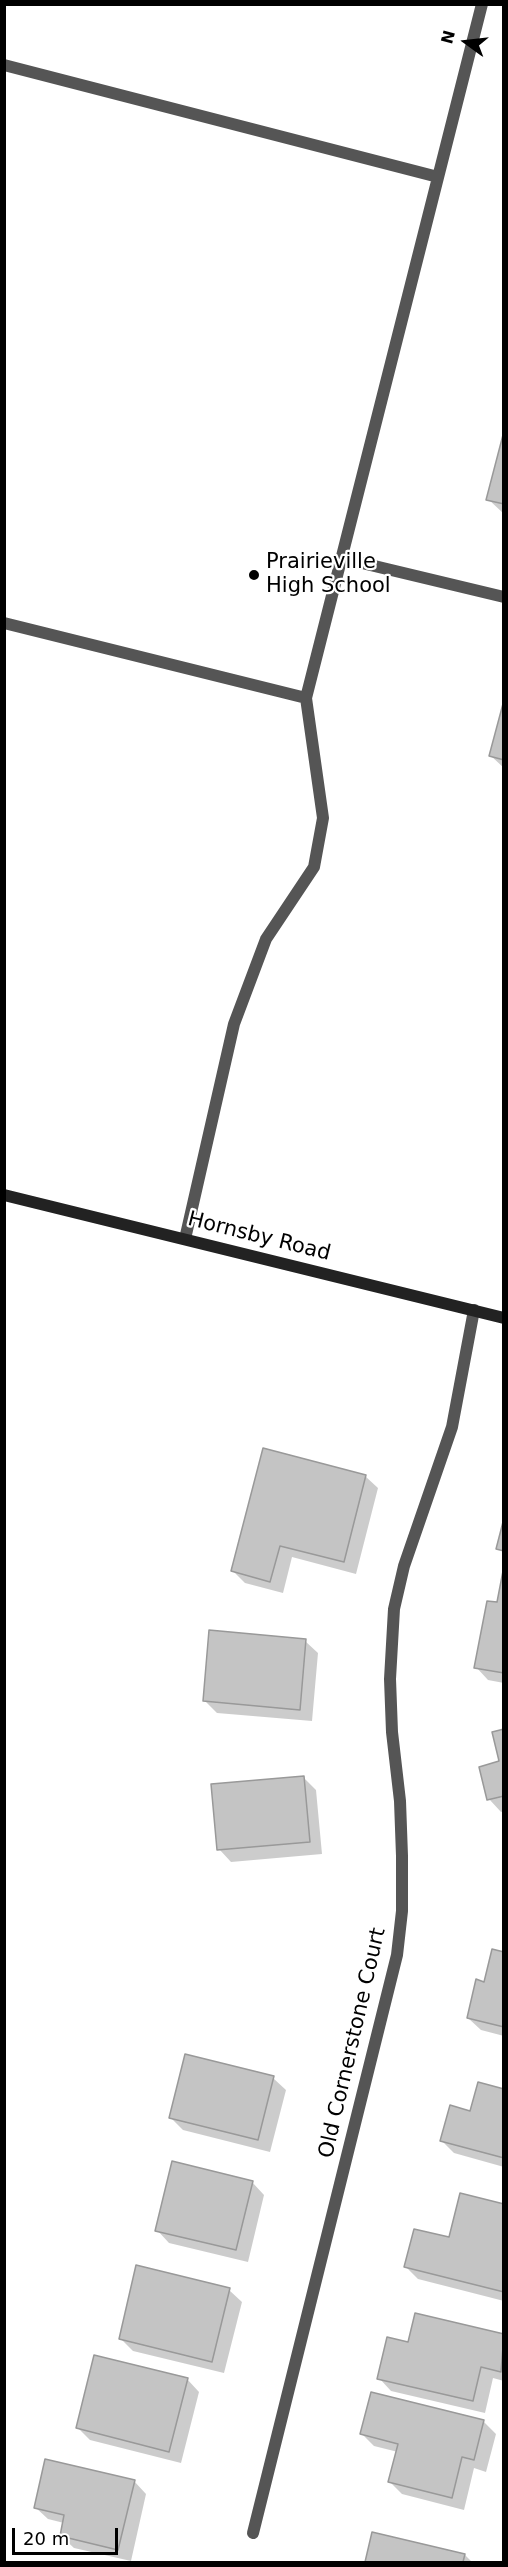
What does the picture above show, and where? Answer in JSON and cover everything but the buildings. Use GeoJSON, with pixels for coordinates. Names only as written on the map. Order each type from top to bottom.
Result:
{"type":"FeatureCollection","features":[{"type":"Feature","properties":{"kind":"street"},"geometry":{"type":"LineString","coordinates":[[185,1239],[234,1024],[266,939],[314,867],[323,818],[306,698],[482,4]]}},
{"type":"Feature","properties":{"kind":"street"},"geometry":{"type":"LineString","coordinates":[[4,65],[438,177]]}},
{"type":"Feature","properties":{"kind":"street"},"geometry":{"type":"LineString","coordinates":[[341,558],[504,597]]}},
{"type":"Feature","properties":{"kind":"street"},"geometry":{"type":"LineString","coordinates":[[4,623],[306,698]]}},
{"type":"Feature","properties":{"kind":"street","name":"Hornsby Road"},"geometry":{"type":"LineString","coordinates":[[4,1195],[504,1318]]}},
{"type":"Feature","properties":{"kind":"street","name":"Old Cornerstone Court"},"geometry":{"type":"LineString","coordinates":[[253,2533],[397,1955],[402,1911],[402,1856],[390,1679],[394,1609],[404,1566],[452,1427],[474,1310]]}},
{"type":"Feature","properties":{"kind":"place","name":"Prairieville High School"},"geometry":{"type":"Point","coordinates":[254,575]}}]}
